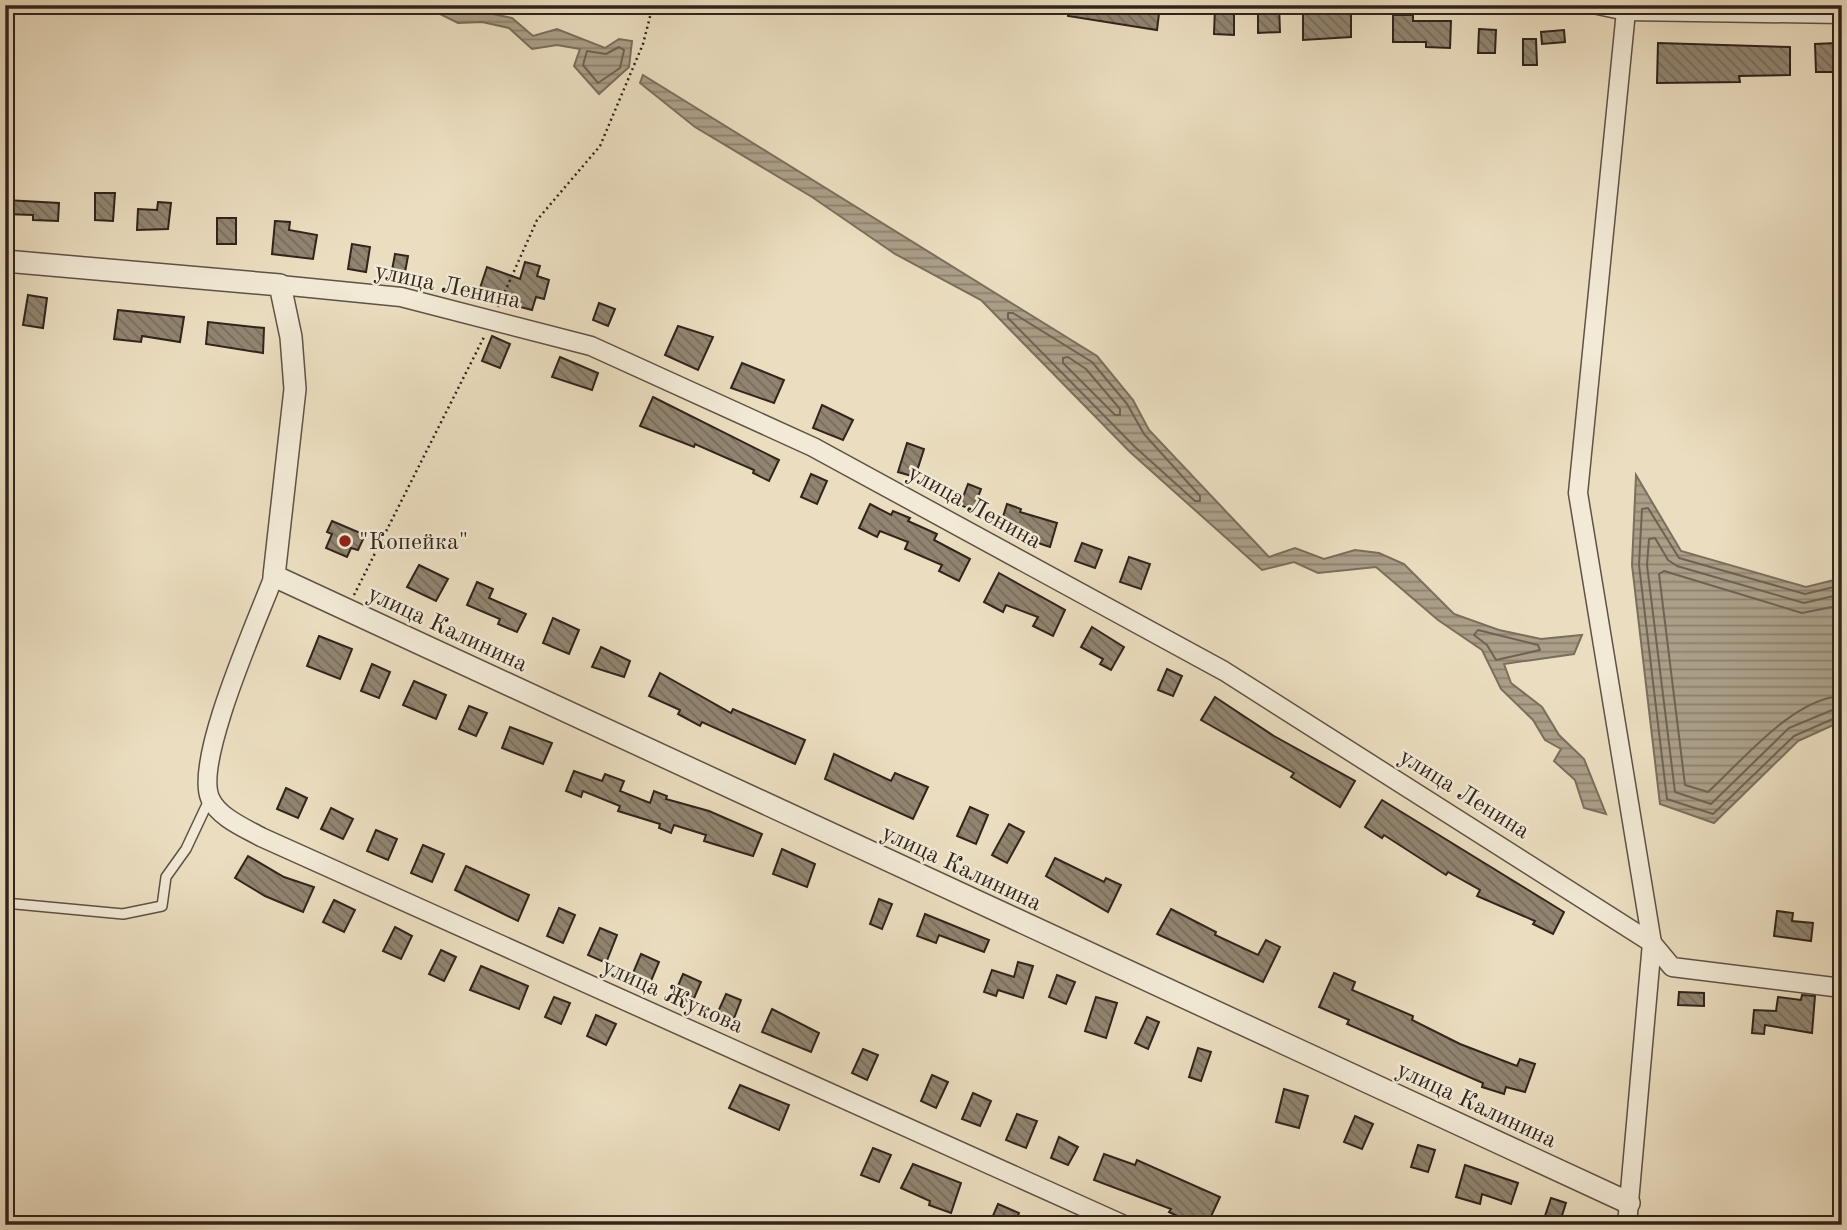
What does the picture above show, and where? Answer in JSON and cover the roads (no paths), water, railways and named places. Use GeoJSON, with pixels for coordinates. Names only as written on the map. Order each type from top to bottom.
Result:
{"type":"FeatureCollection","features":[{"type":"Feature","properties":{"kind":"street"},"geometry":{"type":"LineString","coordinates":[[1598,5],[1626,11],[1842,13]]}},
{"type":"Feature","properties":{"kind":"street"},"geometry":{"type":"LineString","coordinates":[[1626,11],[1577,493],[1652,943],[1627,1225]]}},
{"type":"Feature","properties":{"kind":"street","name":"улица Ленина"},"geometry":{"type":"LineString","coordinates":[[5,261],[401,297],[592,346],[813,447],[1224,671],[1652,943],[1672,967],[1842,988]]}},
{"type":"Feature","properties":{"kind":"street"},"geometry":{"type":"LineString","coordinates":[[210,798],[208,772],[214,735],[274,576],[295,389],[291,337],[280,285]]}},
{"type":"Feature","properties":{"kind":"street","name":"улица Калинина"},"geometry":{"type":"LineString","coordinates":[[274,576],[1629,1203]]}},
{"type":"Feature","properties":{"kind":"street","name":"улица Жукова"},"geometry":{"type":"LineString","coordinates":[[210,798],[230,819],[261,837],[1124,1225]]}},
{"type":"Feature","properties":{"kind":"lane"},"geometry":{"type":"LineString","coordinates":[[5,903],[123,914],[162,906],[166,877],[186,849],[210,798]]}},
{"type":"Feature","properties":{"kind":"water"},"geometry":{"type":"Polygon","coordinates":[[[422,5],[447,5],[512,18],[533,36],[557,29],[605,48],[619,39],[632,41],[629,67],[599,94],[574,66],[580,49],[557,45],[532,49],[509,28],[482,22],[458,23],[422,5]]]}},
{"type":"Feature","properties":{"kind":"water"},"geometry":{"type":"Polygon","coordinates":[[[643,75],[1097,356],[1133,400],[1149,430],[1269,557],[1295,548],[1324,559],[1355,550],[1379,553],[1404,564],[1454,614],[1499,630],[1541,639],[1582,635],[1574,654],[1504,664],[1511,683],[1542,707],[1559,735],[1584,759],[1606,814],[1584,808],[1575,780],[1554,761],[1561,749],[1545,740],[1533,720],[1501,689],[1482,650],[1438,620],[1376,567],[1318,573],[1294,562],[1262,570],[1130,452],[981,300],[895,254],[812,197],[695,127],[640,83],[643,75]]]}},
{"type":"Feature","properties":{"kind":"water"},"geometry":{"type":"Polygon","coordinates":[[[1636,475],[1681,551],[1806,587],[1842,578],[1842,721],[1798,741],[1714,823],[1660,804],[1632,565],[1636,475]]]}},
{"type":"Feature","properties":{"kind":"place","name":"\"Копейка\""},"geometry":{"type":"Point","coordinates":[345,541]}}]}
